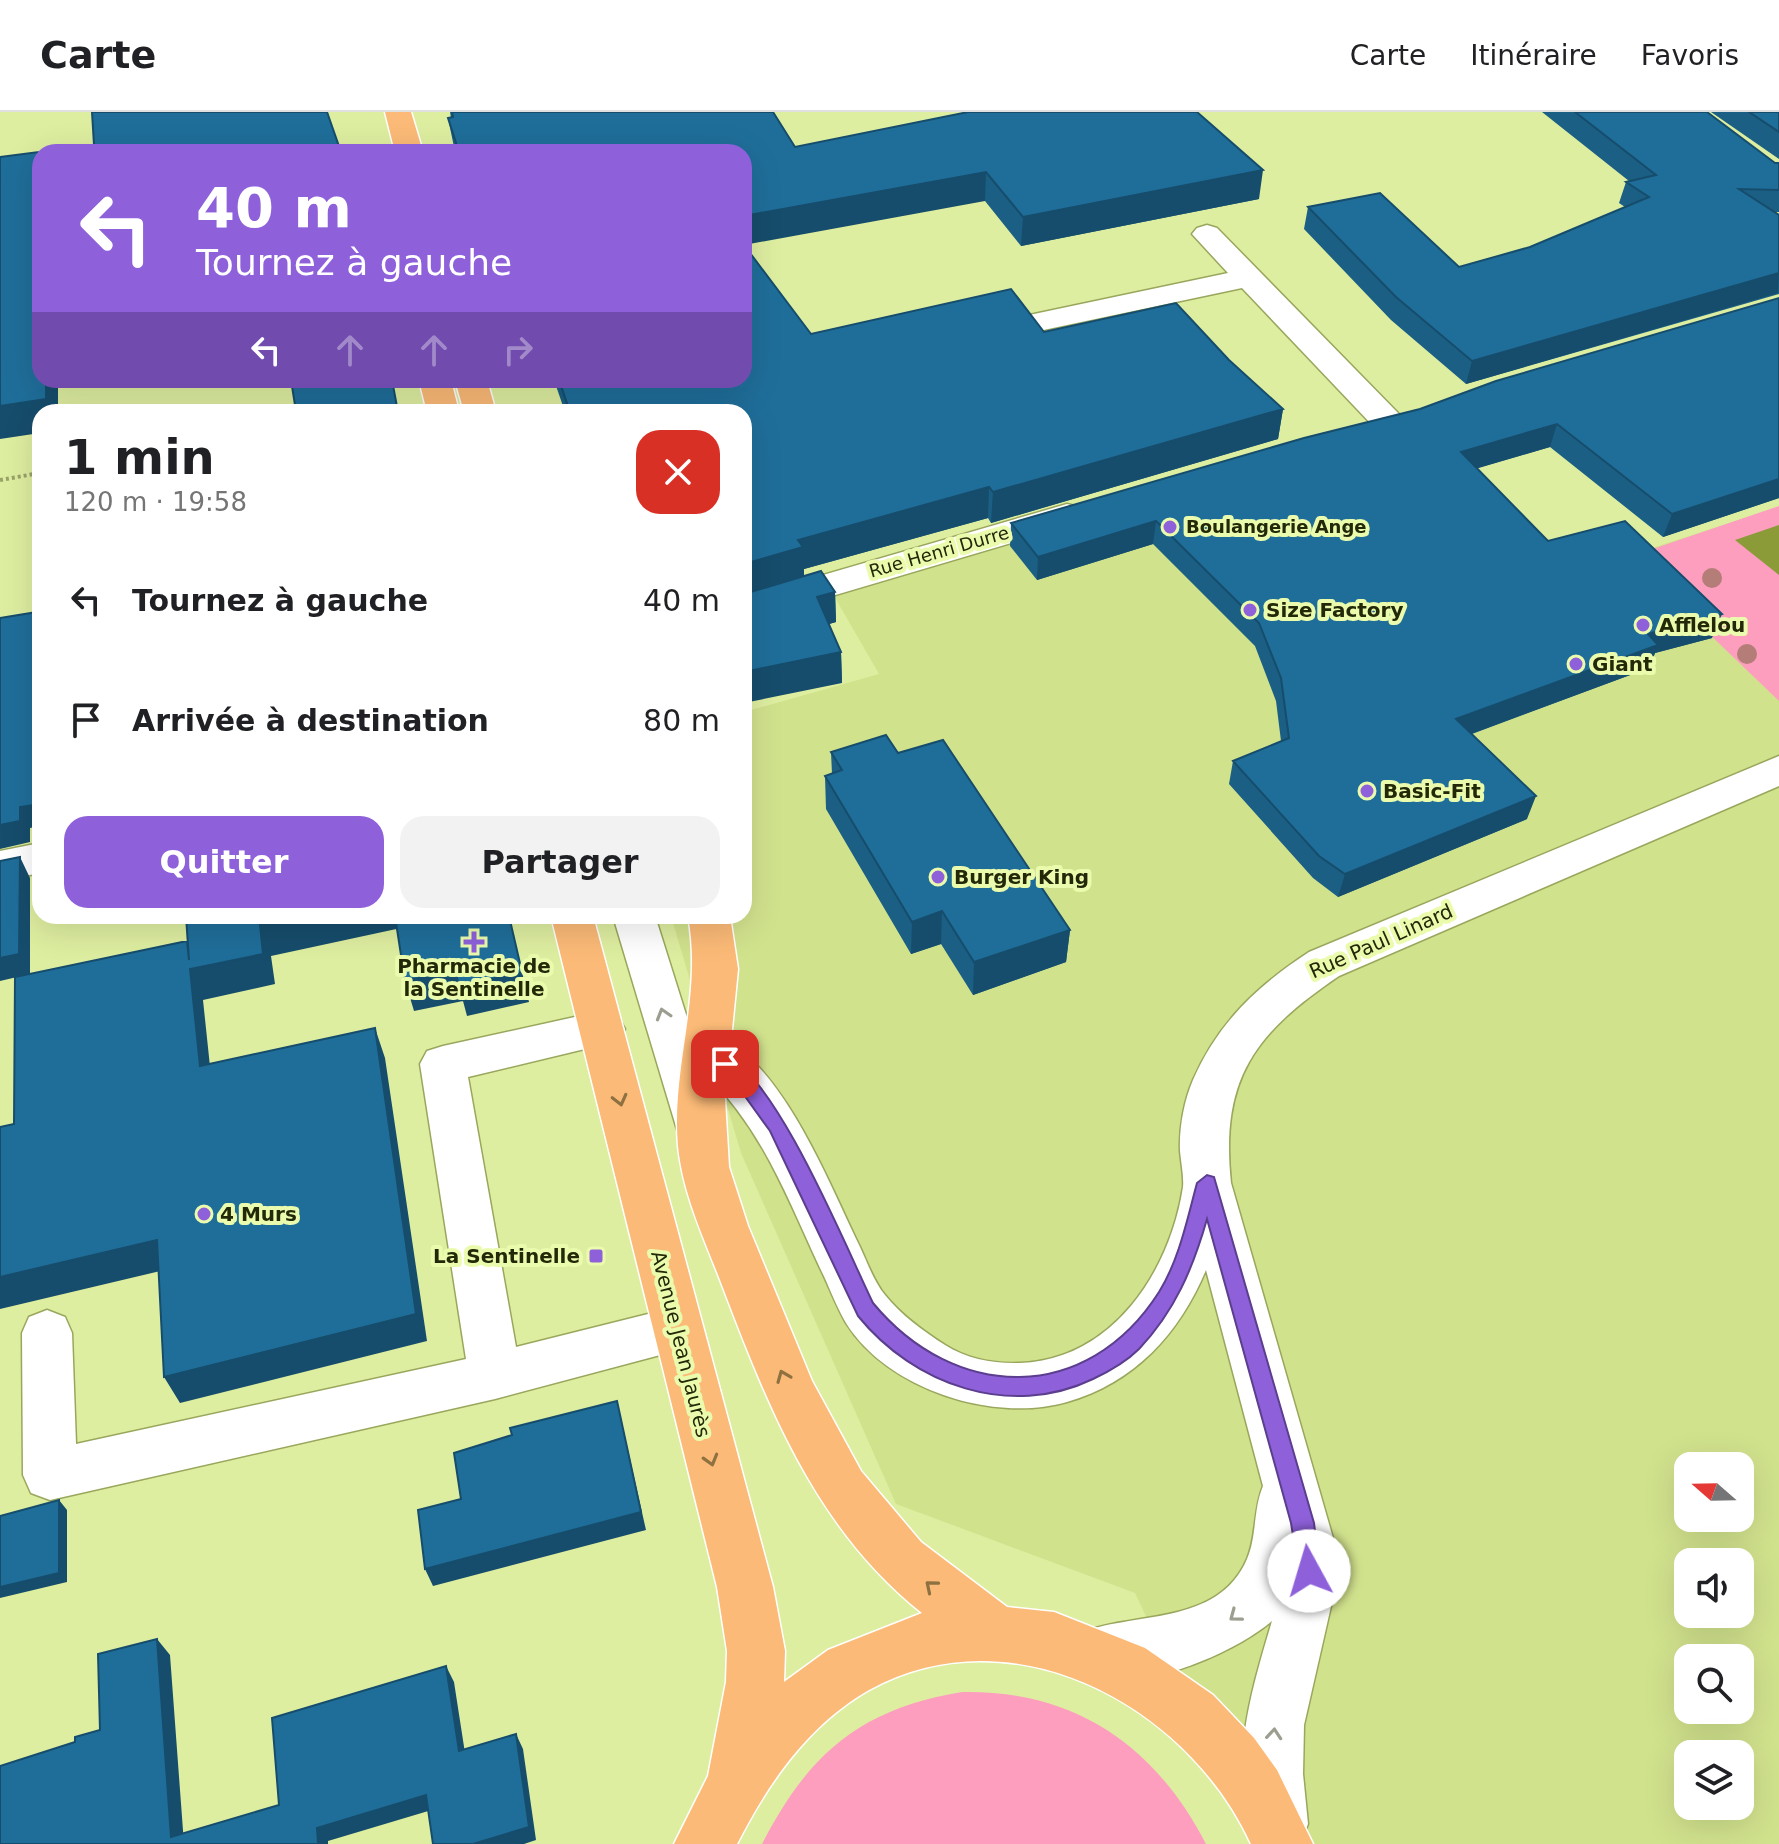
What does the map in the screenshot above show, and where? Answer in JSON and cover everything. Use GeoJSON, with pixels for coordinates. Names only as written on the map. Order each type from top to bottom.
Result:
{"type":"FeatureCollection","features":[{"type":"Feature","properties":{"kind":"main road"},"geometry":{"type":"LineString","coordinates":[[398,112],[407,144]]}},
{"type":"Feature","properties":{"kind":"main road","name":"Avenue Jean Jaurès"},"geometry":{"type":"LineString","coordinates":[[574,924],[676,1330],[740,1564],[753,1628],[755,1682],[737,1775]]}},
{"type":"Feature","properties":{"kind":"main road"},"geometry":{"type":"LineString","coordinates":[[710,924],[718,967],[702,1110],[702,1143],[717,1210],[795,1406],[855,1507],[890,1549],[936,1590],[994,1632]]}},
{"type":"Feature","properties":{"kind":"main road"},"geometry":{"type":"LineString","coordinates":[[705,1844],[737,1775],[758,1745],[807,1696],[865,1660],[927,1638],[994,1632],[1046,1639],[1097,1654],[1153,1683],[1203,1726],[1246,1777],[1282,1841]]}},
{"type":"Feature","properties":{"kind":"street"},"geometry":{"type":"LineString","coordinates":[[1207,234],[1387,421]]}},
{"type":"Feature","properties":{"kind":"street"},"geometry":{"type":"LineString","coordinates":[[1034,323],[1249,278]]}},
{"type":"Feature","properties":{"kind":"street","name":"Rue Henri Durre"},"geometry":{"type":"LineString","coordinates":[[752,608],[1100,505]]}},
{"type":"Feature","properties":{"kind":"street","name":"Rue Paul Linard"},"geometry":{"type":"LineString","coordinates":[[1282,1841],[1272,1778],[1275,1719],[1305,1613],[1309,1571],[1302,1523],[1284,1470],[1207,1183],[1205,1131],[1224,1059],[1254,1016],[1296,981],[1363,947],[1779,770]]}},
{"type":"Feature","properties":{"kind":"street"},"geometry":{"type":"LineString","coordinates":[[0,866],[32,860]]}},
{"type":"Feature","properties":{"kind":"street"},"geometry":{"type":"LineString","coordinates":[[636,924],[702,1143]]}},
{"type":"Feature","properties":{"kind":"street"},"geometry":{"type":"LineString","coordinates":[[495,1376],[443,1064],[602,1029]]}},
{"type":"Feature","properties":{"kind":"street"},"geometry":{"type":"LineString","coordinates":[[711,1051],[751,1089],[777,1127],[865,1309],[883,1331],[917,1359],[965,1380],[1013,1389],[1065,1382],[1109,1361],[1131,1343],[1166,1299],[1184,1263],[1207,1183]]}},
{"type":"Feature","properties":{"kind":"street"},"geometry":{"type":"LineString","coordinates":[[47,1333],[50,1475],[495,1376],[676,1330]]}},
{"type":"Feature","properties":{"kind":"street","name":"Rue Paul Linard"},"geometry":{"type":"LineString","coordinates":[[1097,1654],[1191,1638],[1229,1621],[1245,1609],[1258,1595],[1277,1561],[1284,1522],[1284,1470]]}},
{"type":"Feature","properties":{"kind":"path"},"geometry":{"type":"LineString","coordinates":[[0,480],[32,474]]}},
{"type":"Feature","properties":{"kind":"shaded area"},"geometry":{"type":"Polygon","coordinates":[[[1229,477],[1359,609],[1655,547],[1779,507],[1779,1844],[1253,1844],[1135,1593],[896,1504],[741,1153],[673,924],[752,924],[752,710],[879,674],[834,596],[1229,477]]]}},
{"type":"Feature","properties":{"kind":"shaded area"},"geometry":{"type":"Polygon","coordinates":[[[1779,506],[1779,701],[1629,557],[1779,506]]]}},
{"type":"Feature","properties":{"kind":"shaded area"},"geometry":{"type":"Polygon","coordinates":[[[1779,525],[1779,575],[1735,540],[1779,525]]]}},
{"type":"Feature","properties":{"kind":"shaded area"},"geometry":{"type":"Polygon","coordinates":[[[962,1692],[1003,1694],[1040,1701],[1075,1713],[1107,1730],[1136,1752],[1162,1778],[1206,1844],[762,1844],[799,1784],[841,1740],[894,1710],[962,1692]]]}},
{"type":"Feature","properties":{"kind":"building"},"geometry":{"type":"Polygon","coordinates":[[[92,112],[327,112],[338,144],[94,144],[92,112]]]}},
{"type":"Feature","properties":{"kind":"building"},"geometry":{"type":"Polygon","coordinates":[[[452,112],[773,112],[795,147],[968,112],[1197,112],[1263,170],[1023,217],[986,172],[752,215],[752,144],[456,144],[448,118],[453,117],[452,112]]]}},
{"type":"Feature","properties":{"kind":"building"},"geometry":{"type":"Polygon","coordinates":[[[1575,112],[1707,112],[1779,163],[1779,190],[1739,189],[1779,215],[1779,273],[1472,361],[1396,297],[1308,207],[1380,193],[1459,267],[1530,247],[1649,197],[1626,182],[1656,175],[1575,112]]]}},
{"type":"Feature","properties":{"kind":"building"},"geometry":{"type":"Polygon","coordinates":[[[1749,112],[1779,112],[1779,132],[1749,112]]]}},
{"type":"Feature","properties":{"kind":"building"},"geometry":{"type":"Polygon","coordinates":[[[32,153],[32,388],[46,388],[46,399],[0,406],[0,157],[32,153]]]}},
{"type":"Feature","properties":{"kind":"building"},"geometry":{"type":"Polygon","coordinates":[[[752,256],[811,334],[1011,289],[1044,332],[1176,303],[1229,360],[1283,409],[993,492],[989,487],[798,540],[803,547],[752,562],[752,404],[567,404],[562,388],[752,388],[752,256]]]}},
{"type":"Feature","properties":{"kind":"building"},"geometry":{"type":"Polygon","coordinates":[[[1779,298],[1779,479],[1672,514],[1557,424],[1461,452],[1548,541],[1625,521],[1722,614],[1648,634],[1658,645],[1456,719],[1536,796],[1345,874],[1319,856],[1233,761],[1289,738],[1281,678],[1259,623],[1156,521],[1038,557],[1011,523],[1304,438],[1420,409],[1496,381],[1779,298]]]}},
{"type":"Feature","properties":{"kind":"building"},"geometry":{"type":"Polygon","coordinates":[[[292,388],[394,388],[396,404],[295,404],[292,388]]]}},
{"type":"Feature","properties":{"kind":"building"},"geometry":{"type":"Polygon","coordinates":[[[821,571],[835,592],[817,597],[841,652],[752,670],[752,592],[821,571]]]}},
{"type":"Feature","properties":{"kind":"building"},"geometry":{"type":"Polygon","coordinates":[[[32,613],[32,805],[20,807],[20,821],[0,825],[0,618],[32,613]]]}},
{"type":"Feature","properties":{"kind":"building","name":"Burger King"},"geometry":{"type":"Polygon","coordinates":[[[886,735],[898,753],[943,740],[1070,930],[974,962],[942,911],[912,922],[825,776],[842,770],[831,752],[886,735]]]}},
{"type":"Feature","properties":{"kind":"building"},"geometry":{"type":"Polygon","coordinates":[[[20,857],[19,954],[0,958],[0,861],[20,857]]]}},
{"type":"Feature","properties":{"kind":"building","name":"4 Murs"},"geometry":{"type":"Polygon","coordinates":[[[187,924],[265,924],[260,925],[263,954],[190,969],[200,1066],[375,1028],[416,1314],[164,1377],[157,1240],[0,1277],[0,1127],[14,1124],[15,977],[187,941],[189,960],[187,924]]]}},
{"type":"Feature","properties":{"kind":"building"},"geometry":{"type":"Polygon","coordinates":[[[396,924],[511,924],[522,972],[459,986],[455,970],[405,981],[396,924]]]}},
{"type":"Feature","properties":{"kind":"building"},"geometry":{"type":"Polygon","coordinates":[[[617,1401],[641,1512],[425,1569],[418,1510],[461,1499],[454,1453],[512,1435],[510,1428],[617,1401]]]}},
{"type":"Feature","properties":{"kind":"building"},"geometry":{"type":"Polygon","coordinates":[[[59,1500],[59,1573],[0,1587],[0,1516],[59,1500]]]}},
{"type":"Feature","properties":{"kind":"building"},"geometry":{"type":"Polygon","coordinates":[[[157,1639],[171,1837],[279,1805],[272,1718],[446,1666],[459,1751],[516,1734],[529,1827],[473,1844],[433,1844],[426,1795],[317,1828],[318,1844],[0,1844],[0,1766],[75,1742],[75,1737],[100,1730],[98,1654],[157,1639]]]}},
{"type":"Feature","properties":{"kind":"place","name":"Boulangerie Ange"},"geometry":{"type":"Point","coordinates":[1170,527]}},
{"type":"Feature","properties":{"kind":"place","name":"Size Factory"},"geometry":{"type":"Point","coordinates":[1250,610]}},
{"type":"Feature","properties":{"kind":"place","name":"Afflelou"},"geometry":{"type":"Point","coordinates":[1643,625]}},
{"type":"Feature","properties":{"kind":"place","name":"Giant"},"geometry":{"type":"Point","coordinates":[1576,664]}},
{"type":"Feature","properties":{"kind":"place","name":"Basic-Fit"},"geometry":{"type":"Point","coordinates":[1367,791]}},
{"type":"Feature","properties":{"kind":"place","name":"Burger King"},"geometry":{"type":"Point","coordinates":[938,877]}},
{"type":"Feature","properties":{"kind":"place","name":"Pharmacie de la Sentinelle"},"geometry":{"type":"Point","coordinates":[474,942]}},
{"type":"Feature","properties":{"kind":"place","name":"4 Murs"},"geometry":{"type":"Point","coordinates":[204,1214]}},
{"type":"Feature","properties":{"kind":"place","name":"La Sentinelle"},"geometry":{"type":"Point","coordinates":[596,1256]}},
{"type":"Feature","properties":{"kind":"route"},"geometry":{"type":"LineString","coordinates":[[725,1064],[751,1089],[777,1127],[865,1309],[883,1331],[917,1359],[965,1380],[1013,1389],[1035,1387],[1065,1382],[1109,1361],[1131,1343],[1166,1299],[1195,1236],[1207,1183],[1284,1470],[1302,1523],[1309,1571]]}}]}
